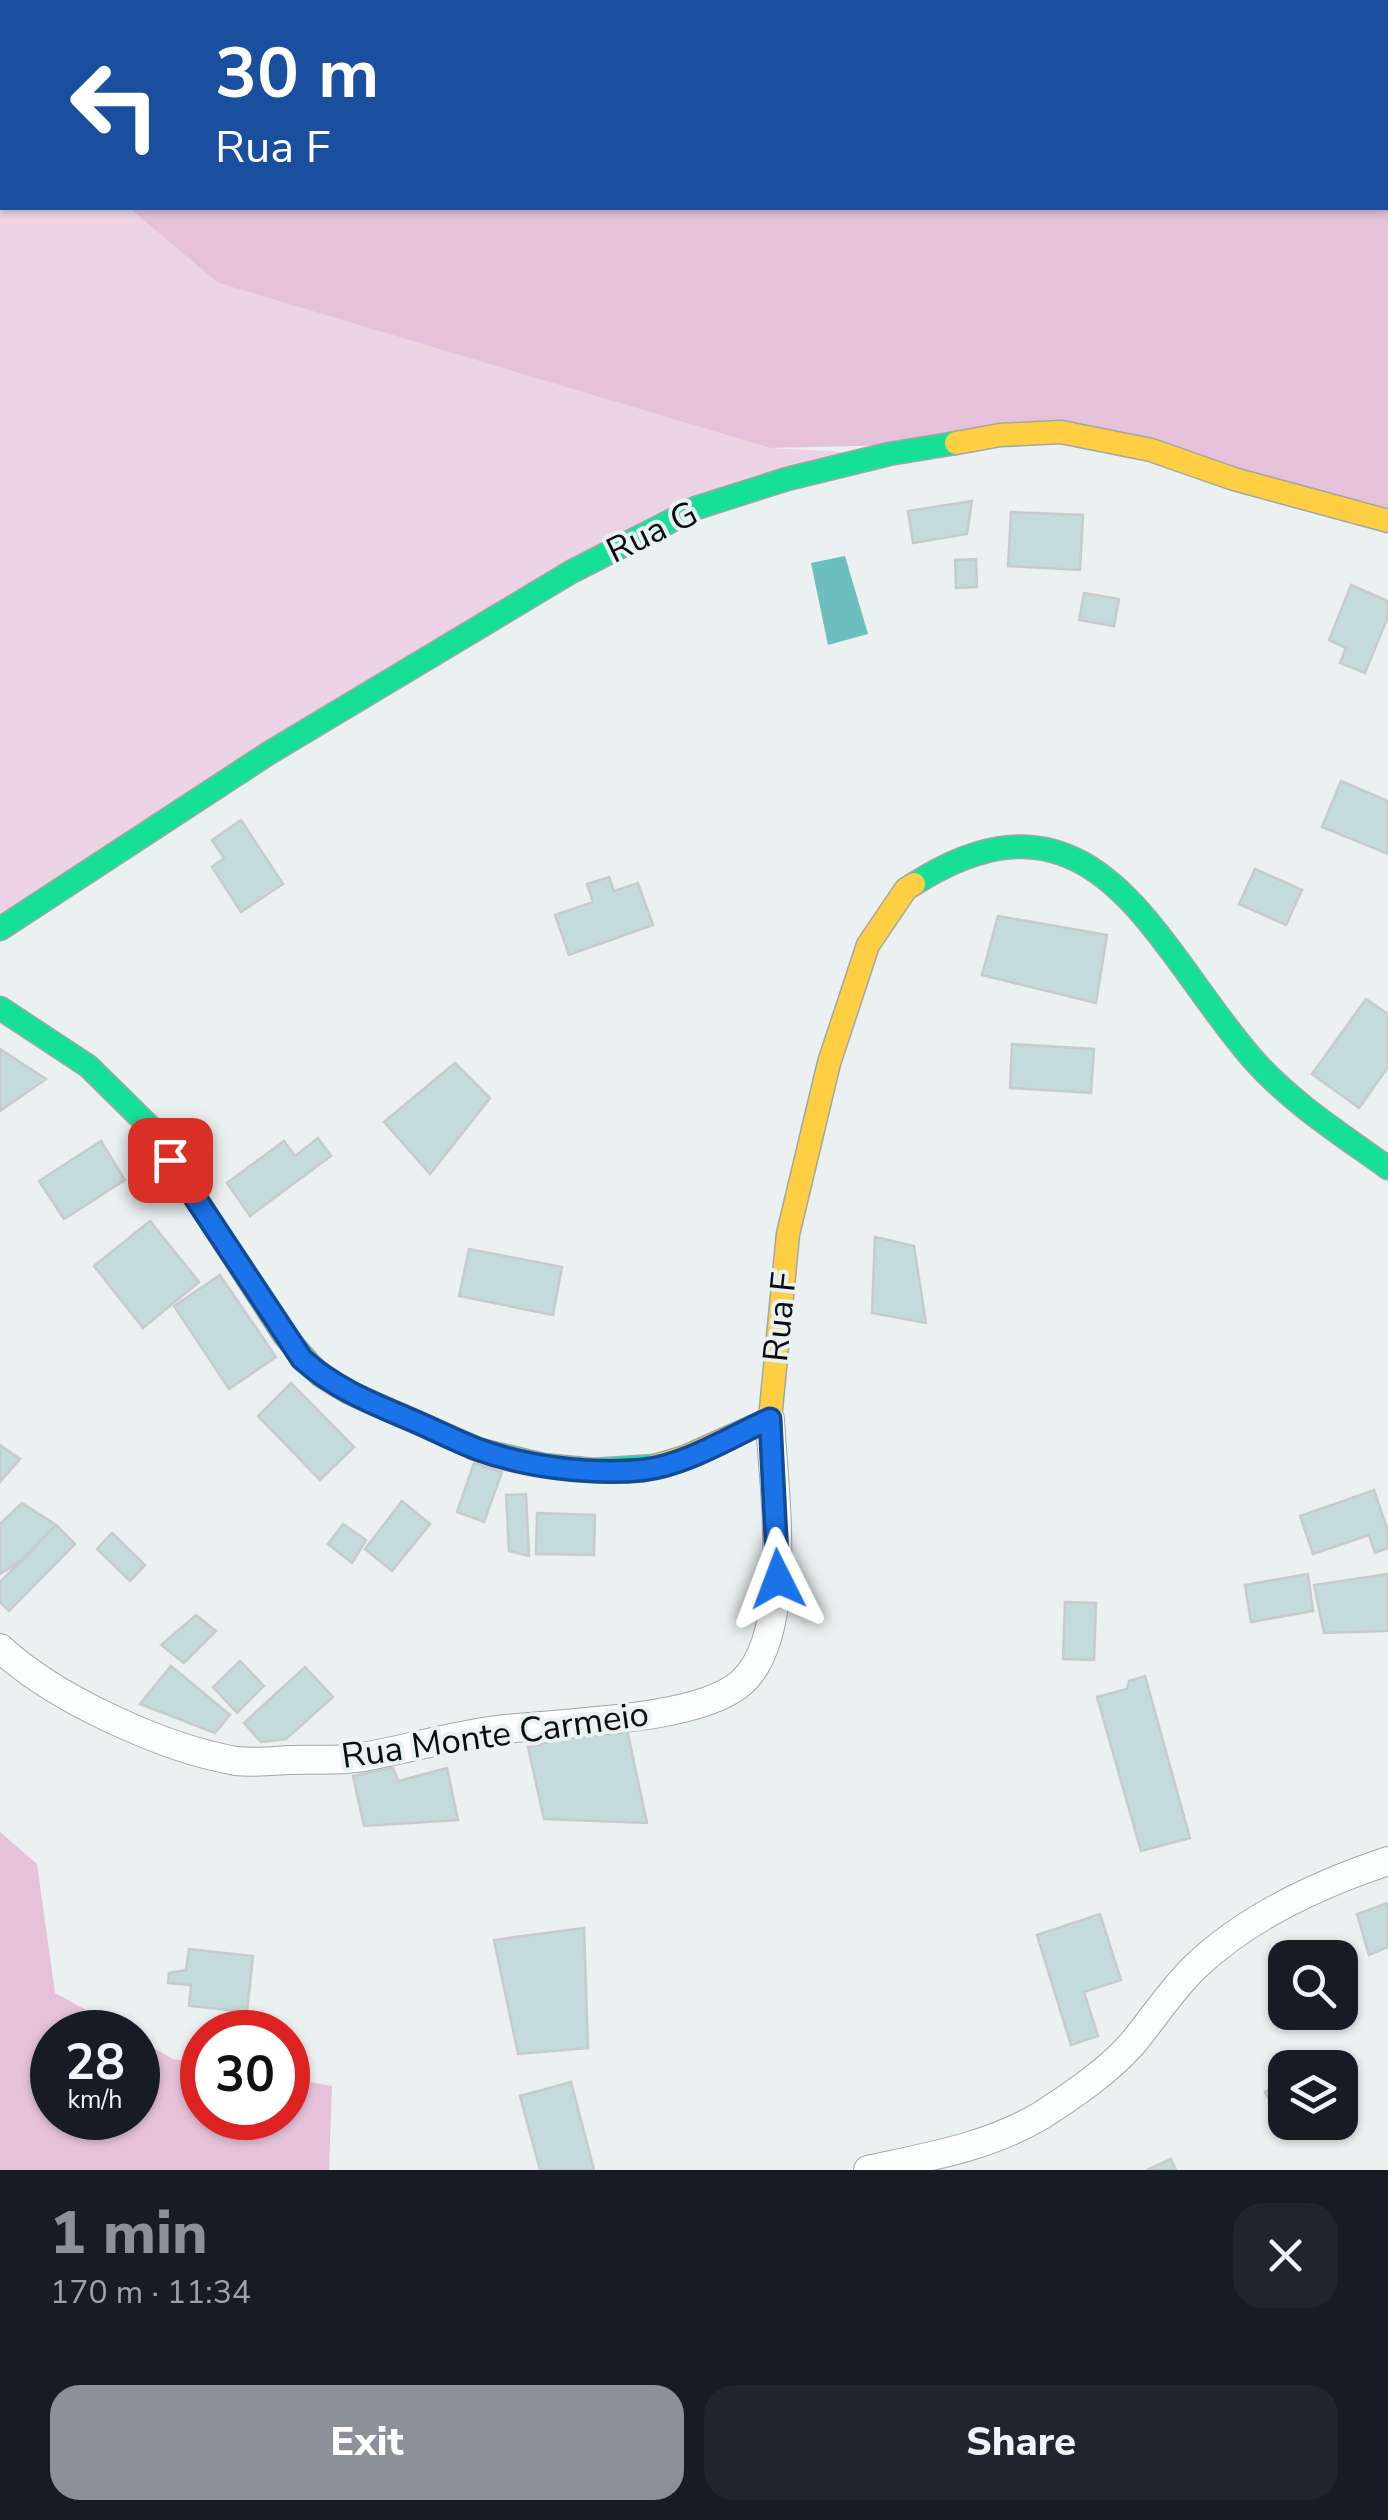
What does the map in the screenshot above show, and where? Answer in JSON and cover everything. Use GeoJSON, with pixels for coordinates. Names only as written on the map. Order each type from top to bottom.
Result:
{"type":"FeatureCollection","features":[{"type":"Feature","properties":{"kind":"street","name":"Rua G"},"geometry":{"type":"LineString","coordinates":[[0,929],[269,753],[570,572],[696,508],[786,479],[1000,435],[1061,432],[1150,450],[1234,479],[1388,521]]}},
{"type":"Feature","properties":{"kind":"street","name":"Rua F"},"geometry":{"type":"LineString","coordinates":[[770,1419],[788,1234],[829,1064],[868,945],[906,889],[950,861],[1022,846],[1063,854],[1094,870],[1128,896],[1161,933],[1251,1057],[1298,1103],[1388,1168]]}},
{"type":"Feature","properties":{"kind":"street"},"geometry":{"type":"LineString","coordinates":[[0,1008],[88,1066],[150,1127],[284,1336],[320,1375],[348,1392],[480,1450],[543,1465],[593,1470],[645,1470],[685,1457],[770,1419]]}},
{"type":"Feature","properties":{"kind":"street","name":"Rua Monte Carmeio"},"geometry":{"type":"LineString","coordinates":[[0,1648],[19,1666],[97,1711],[177,1746],[240,1762],[354,1758],[496,1730],[634,1716],[690,1706],[741,1683],[756,1664],[766,1641],[778,1579],[770,1419]]}},
{"type":"Feature","properties":{"kind":"street"},"geometry":{"type":"LineString","coordinates":[[868,2170],[962,2150],[1038,2117],[1103,2070],[1130,2045],[1194,1968],[1228,1940],[1338,1877],[1388,1861]]}},
{"type":"Feature","properties":{"kind":"shaded area"},"geometry":{"type":"Polygon","coordinates":[[[0,210],[131,210],[218,283],[770,448],[889,454],[696,508],[0,931],[0,210]]]}},
{"type":"Feature","properties":{"kind":"shaded area"},"geometry":{"type":"Polygon","coordinates":[[[131,210],[1388,210],[1388,519],[1110,440],[770,448],[218,283],[131,210]]]}},
{"type":"Feature","properties":{"kind":"shaded area"},"geometry":{"type":"Polygon","coordinates":[[[0,1832],[37,1864],[55,1993],[86,2010],[30,2010],[30,2140],[160,2140],[160,2052],[180,2060],[180,2140],[310,2140],[310,2082],[332,2086],[329,2170],[0,2170],[0,1832]]]}},
{"type":"Feature","properties":{"kind":"water"},"geometry":{"type":"Polygon","coordinates":[[[845,556],[868,634],[828,645],[811,563],[845,556]]]}},
{"type":"Feature","properties":{"kind":"building"},"geometry":{"type":"Polygon","coordinates":[[[972,501],[967,534],[913,543],[908,511],[972,501]]]}},
{"type":"Feature","properties":{"kind":"building"},"geometry":{"type":"Polygon","coordinates":[[[1011,512],[1083,515],[1080,570],[1008,566],[1011,512]]]}},
{"type":"Feature","properties":{"kind":"building"},"geometry":{"type":"Polygon","coordinates":[[[976,559],[977,587],[956,588],[955,560],[976,559]]]}},
{"type":"Feature","properties":{"kind":"building"},"geometry":{"type":"Polygon","coordinates":[[[1351,585],[1388,601],[1388,617],[1365,673],[1340,663],[1346,648],[1329,640],[1351,585]]]}},
{"type":"Feature","properties":{"kind":"building"},"geometry":{"type":"Polygon","coordinates":[[[1084,593],[1119,599],[1114,626],[1079,620],[1084,593]]]}},
{"type":"Feature","properties":{"kind":"building"},"geometry":{"type":"Polygon","coordinates":[[[1341,781],[1388,801],[1388,854],[1322,827],[1341,781]]]}},
{"type":"Feature","properties":{"kind":"building"},"geometry":{"type":"Polygon","coordinates":[[[241,820],[283,884],[241,912],[212,867],[224,858],[212,840],[241,820]]]}},
{"type":"Feature","properties":{"kind":"building"},"geometry":{"type":"Polygon","coordinates":[[[1255,869],[1302,890],[1286,925],[1239,904],[1255,869]]]}},
{"type":"Feature","properties":{"kind":"building"},"geometry":{"type":"Polygon","coordinates":[[[609,877],[614,891],[638,883],[653,925],[569,955],[555,915],[593,902],[587,884],[609,877]]]}},
{"type":"Feature","properties":{"kind":"building"},"geometry":{"type":"Polygon","coordinates":[[[998,916],[1107,935],[1096,1003],[982,975],[998,916]]]}},
{"type":"Feature","properties":{"kind":"building"},"geometry":{"type":"Polygon","coordinates":[[[1366,999],[1388,1014],[1388,1067],[1359,1108],[1312,1074],[1366,999]]]}},
{"type":"Feature","properties":{"kind":"building"},"geometry":{"type":"Polygon","coordinates":[[[1012,1044],[1094,1049],[1091,1093],[1010,1088],[1012,1044]]]}},
{"type":"Feature","properties":{"kind":"building"},"geometry":{"type":"Polygon","coordinates":[[[0,1049],[46,1079],[0,1111],[0,1049]]]}},
{"type":"Feature","properties":{"kind":"building"},"geometry":{"type":"Polygon","coordinates":[[[455,1063],[490,1098],[430,1174],[384,1122],[455,1063]]]}},
{"type":"Feature","properties":{"kind":"building"},"geometry":{"type":"Polygon","coordinates":[[[318,1138],[331,1156],[250,1216],[227,1183],[284,1141],[295,1156],[318,1138]]]}},
{"type":"Feature","properties":{"kind":"building"},"geometry":{"type":"Polygon","coordinates":[[[101,1141],[125,1180],[64,1219],[39,1181],[101,1141]]]}},
{"type":"Feature","properties":{"kind":"building"},"geometry":{"type":"Polygon","coordinates":[[[150,1221],[199,1282],[143,1328],[94,1266],[150,1221]]]}},
{"type":"Feature","properties":{"kind":"building"},"geometry":{"type":"Polygon","coordinates":[[[875,1237],[914,1246],[926,1323],[872,1313],[875,1237]]]}},
{"type":"Feature","properties":{"kind":"building"},"geometry":{"type":"Polygon","coordinates":[[[469,1249],[562,1267],[553,1315],[459,1296],[469,1249]]]}},
{"type":"Feature","properties":{"kind":"building"},"geometry":{"type":"Polygon","coordinates":[[[220,1275],[276,1357],[229,1389],[174,1306],[220,1275]]]}},
{"type":"Feature","properties":{"kind":"building"},"geometry":{"type":"Polygon","coordinates":[[[291,1383],[354,1447],[320,1480],[258,1416],[291,1383]]]}},
{"type":"Feature","properties":{"kind":"building"},"geometry":{"type":"Polygon","coordinates":[[[0,1445],[20,1459],[0,1482],[0,1445]]]}},
{"type":"Feature","properties":{"kind":"building"},"geometry":{"type":"Polygon","coordinates":[[[474,1463],[502,1472],[484,1522],[457,1512],[474,1463]]]}},
{"type":"Feature","properties":{"kind":"building"},"geometry":{"type":"Polygon","coordinates":[[[1374,1490],[1388,1531],[1388,1548],[1375,1553],[1369,1535],[1313,1554],[1300,1516],[1374,1490]]]}},
{"type":"Feature","properties":{"kind":"building"},"geometry":{"type":"Polygon","coordinates":[[[526,1494],[529,1556],[509,1551],[506,1495],[526,1494]]]}},
{"type":"Feature","properties":{"kind":"building"},"geometry":{"type":"Polygon","coordinates":[[[402,1501],[430,1524],[392,1571],[365,1549],[402,1501]]]}},
{"type":"Feature","properties":{"kind":"building"},"geometry":{"type":"Polygon","coordinates":[[[22,1503],[56,1525],[22,1560],[0,1574],[0,1524],[22,1503]]]}},
{"type":"Feature","properties":{"kind":"building"},"geometry":{"type":"Polygon","coordinates":[[[537,1513],[595,1515],[594,1555],[536,1554],[537,1513]]]}},
{"type":"Feature","properties":{"kind":"building"},"geometry":{"type":"Polygon","coordinates":[[[343,1524],[366,1540],[352,1563],[328,1544],[343,1524]]]}},
{"type":"Feature","properties":{"kind":"building"},"geometry":{"type":"Polygon","coordinates":[[[56,1525],[75,1544],[9,1611],[0,1602],[0,1582],[56,1525]]]}},
{"type":"Feature","properties":{"kind":"building"},"geometry":{"type":"Polygon","coordinates":[[[112,1533],[145,1565],[130,1581],[97,1549],[112,1533]]]}},
{"type":"Feature","properties":{"kind":"building"},"geometry":{"type":"Polygon","coordinates":[[[1308,1574],[1313,1611],[1251,1622],[1245,1585],[1308,1574]]]}},
{"type":"Feature","properties":{"kind":"building"},"geometry":{"type":"Polygon","coordinates":[[[1388,1574],[1388,1631],[1324,1633],[1314,1585],[1388,1574]]]}},
{"type":"Feature","properties":{"kind":"building"},"geometry":{"type":"Polygon","coordinates":[[[1065,1602],[1096,1603],[1094,1660],[1063,1659],[1065,1602]]]}},
{"type":"Feature","properties":{"kind":"building"},"geometry":{"type":"Polygon","coordinates":[[[196,1615],[216,1631],[184,1663],[161,1645],[196,1615]]]}},
{"type":"Feature","properties":{"kind":"building"},"geometry":{"type":"Polygon","coordinates":[[[240,1661],[264,1686],[237,1713],[213,1687],[240,1661]]]}},
{"type":"Feature","properties":{"kind":"building"},"geometry":{"type":"Polygon","coordinates":[[[171,1666],[230,1715],[215,1733],[140,1704],[171,1666]]]}},
{"type":"Feature","properties":{"kind":"building"},"geometry":{"type":"Polygon","coordinates":[[[305,1667],[333,1697],[286,1739],[261,1742],[244,1723],[305,1667]]]}},
{"type":"Feature","properties":{"kind":"building"},"geometry":{"type":"Polygon","coordinates":[[[1145,1676],[1190,1838],[1141,1851],[1097,1697],[1127,1689],[1129,1681],[1145,1676]]]}},
{"type":"Feature","properties":{"kind":"building"},"geometry":{"type":"Polygon","coordinates":[[[626,1725],[647,1823],[544,1819],[528,1747],[626,1725]]]}},
{"type":"Feature","properties":{"kind":"building"},"geometry":{"type":"Polygon","coordinates":[[[393,1768],[398,1781],[447,1768],[458,1820],[364,1826],[353,1776],[393,1768]]]}},
{"type":"Feature","properties":{"kind":"building"},"geometry":{"type":"Polygon","coordinates":[[[1388,1903],[1388,1947],[1369,1955],[1357,1914],[1388,1903]]]}},
{"type":"Feature","properties":{"kind":"building"},"geometry":{"type":"Polygon","coordinates":[[[1100,1914],[1121,1980],[1084,1992],[1098,2036],[1071,2045],[1037,1935],[1100,1914]]]}},
{"type":"Feature","properties":{"kind":"building"},"geometry":{"type":"Polygon","coordinates":[[[584,1928],[588,2048],[518,2054],[494,1940],[584,1928]]]}},
{"type":"Feature","properties":{"kind":"building"},"geometry":{"type":"Polygon","coordinates":[[[189,1949],[253,1956],[247,2010],[189,2006],[191,1985],[168,1983],[169,1973],[186,1970],[189,1949]]]}},
{"type":"Feature","properties":{"kind":"building"},"geometry":{"type":"Polygon","coordinates":[[[571,2082],[594,2170],[540,2170],[520,2096],[571,2082]]]}},
{"type":"Feature","properties":{"kind":"building"},"geometry":{"type":"Polygon","coordinates":[[[1171,2159],[1176,2170],[1147,2170],[1171,2159]]]}},
{"type":"Feature","properties":{"kind":"traffic: fast"},"geometry":{"type":"LineString","coordinates":[[0,929],[269,753],[571,572],[696,508],[787,479],[889,454],[956,443]]}},
{"type":"Feature","properties":{"kind":"traffic: fast"},"geometry":{"type":"LineString","coordinates":[[914,884],[976,854],[1029,847],[1074,859],[1114,886],[1150,923],[1216,1013],[1282,1089],[1388,1168]]}},
{"type":"Feature","properties":{"kind":"traffic: fast"},"geometry":{"type":"LineString","coordinates":[[0,1008],[88,1066],[150,1127],[284,1335],[320,1375],[348,1392],[480,1450],[543,1465],[593,1470],[655,1466]]}},
{"type":"Feature","properties":{"kind":"traffic: slow"},"geometry":{"type":"LineString","coordinates":[[956,443],[1000,435],[1061,432],[1151,450],[1234,479],[1388,521]]}},
{"type":"Feature","properties":{"kind":"traffic: slow"},"geometry":{"type":"LineString","coordinates":[[655,1466],[685,1457],[770,1419],[788,1234],[829,1063],[868,945],[906,889],[914,884]]}},
{"type":"Feature","properties":{"kind":"route"},"geometry":{"type":"LineString","coordinates":[[170,1160],[302,1359],[348,1392],[480,1450],[543,1465],[645,1470],[685,1457],[770,1419],[778,1579]]}}]}
